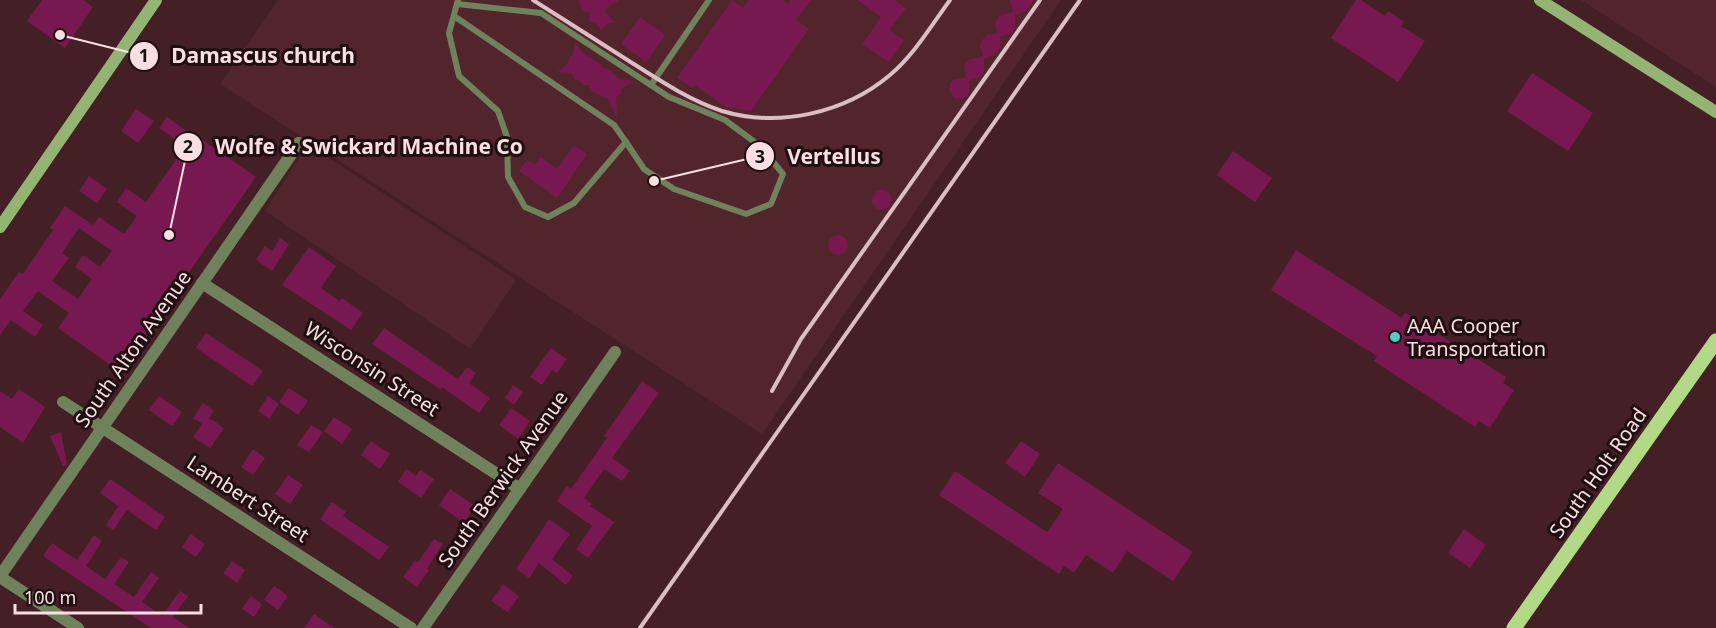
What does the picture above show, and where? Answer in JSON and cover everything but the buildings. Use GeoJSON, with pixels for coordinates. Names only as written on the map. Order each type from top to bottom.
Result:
{"type":"FeatureCollection","features":[{"type":"Feature","properties":{"kind":"main road"},"geometry":{"type":"LineString","coordinates":[[1540,0],[1716,112]]}},
{"type":"Feature","properties":{"kind":"main road"},"geometry":{"type":"LineString","coordinates":[[0,227],[152,2]]}},
{"type":"Feature","properties":{"kind":"main road","name":"South Holt Road"},"geometry":{"type":"LineString","coordinates":[[1515,628],[1716,341]]}},
{"type":"Feature","properties":{"kind":"street","name":"South Alton Avenue"},"geometry":{"type":"LineString","coordinates":[[0,577],[299,143]]}},
{"type":"Feature","properties":{"kind":"street","name":"Wisconsin Street"},"geometry":{"type":"LineString","coordinates":[[202,283],[520,489]]}},
{"type":"Feature","properties":{"kind":"street","name":"South Berwick Avenue"},"geometry":{"type":"LineString","coordinates":[[423,628],[615,352]]}},
{"type":"Feature","properties":{"kind":"street","name":"Lambert Street"},"geometry":{"type":"LineString","coordinates":[[63,402],[411,628]]}},
{"type":"Feature","properties":{"kind":"street"},"geometry":{"type":"LineString","coordinates":[[0,577],[78,628]]}},
{"type":"Feature","properties":{"kind":"lane"},"geometry":{"type":"LineString","coordinates":[[651,85],[709,0]]}},
{"type":"Feature","properties":{"kind":"lane"},"geometry":{"type":"LineString","coordinates":[[454,16],[614,125],[626,142],[644,169],[674,189],[746,214],[771,204],[783,174],[760,146],[725,120],[669,97],[541,13],[458,2],[449,33],[459,76],[498,111],[507,137],[508,177],[525,207],[548,217],[574,203],[626,142]]}},
{"type":"Feature","properties":{"kind":"shaded area"},"geometry":{"type":"Polygon","coordinates":[[[278,0],[1061,0],[762,434],[220,84],[278,0]]]}},
{"type":"Feature","properties":{"kind":"shaded area"},"geometry":{"type":"Polygon","coordinates":[[[1581,0],[1716,0],[1716,87],[1581,0]]]}},
{"type":"Feature","properties":{"kind":"shaded area"},"geometry":{"type":"Polygon","coordinates":[[[308,144],[516,280],[470,349],[265,211],[308,144]]]}},
{"type":"Feature","properties":{"kind":"railway"},"geometry":{"type":"LineString","coordinates":[[533,0],[686,95],[722,111],[766,118],[810,114],[832,108],[872,88],[890,75],[907,58],[950,0]]}},
{"type":"Feature","properties":{"kind":"railway"},"geometry":{"type":"LineString","coordinates":[[772,391],[801,339],[1040,0]]}},
{"type":"Feature","properties":{"kind":"railway"},"geometry":{"type":"LineString","coordinates":[[640,628],[1080,0]]}},
{"type":"Feature","properties":{"kind":"place","name":"Damascus church"},"geometry":{"type":"Point","coordinates":[60,35]}},
{"type":"Feature","properties":{"kind":"place","name":"Vertellus"},"geometry":{"type":"Point","coordinates":[654,181]}},
{"type":"Feature","properties":{"kind":"place","name":"Wolfe & Swickard Machine Co"},"geometry":{"type":"Point","coordinates":[169,235]}},
{"type":"Feature","properties":{"kind":"place","name":"AAA Cooper Transportation"},"geometry":{"type":"Point","coordinates":[1395,337]}}]}
